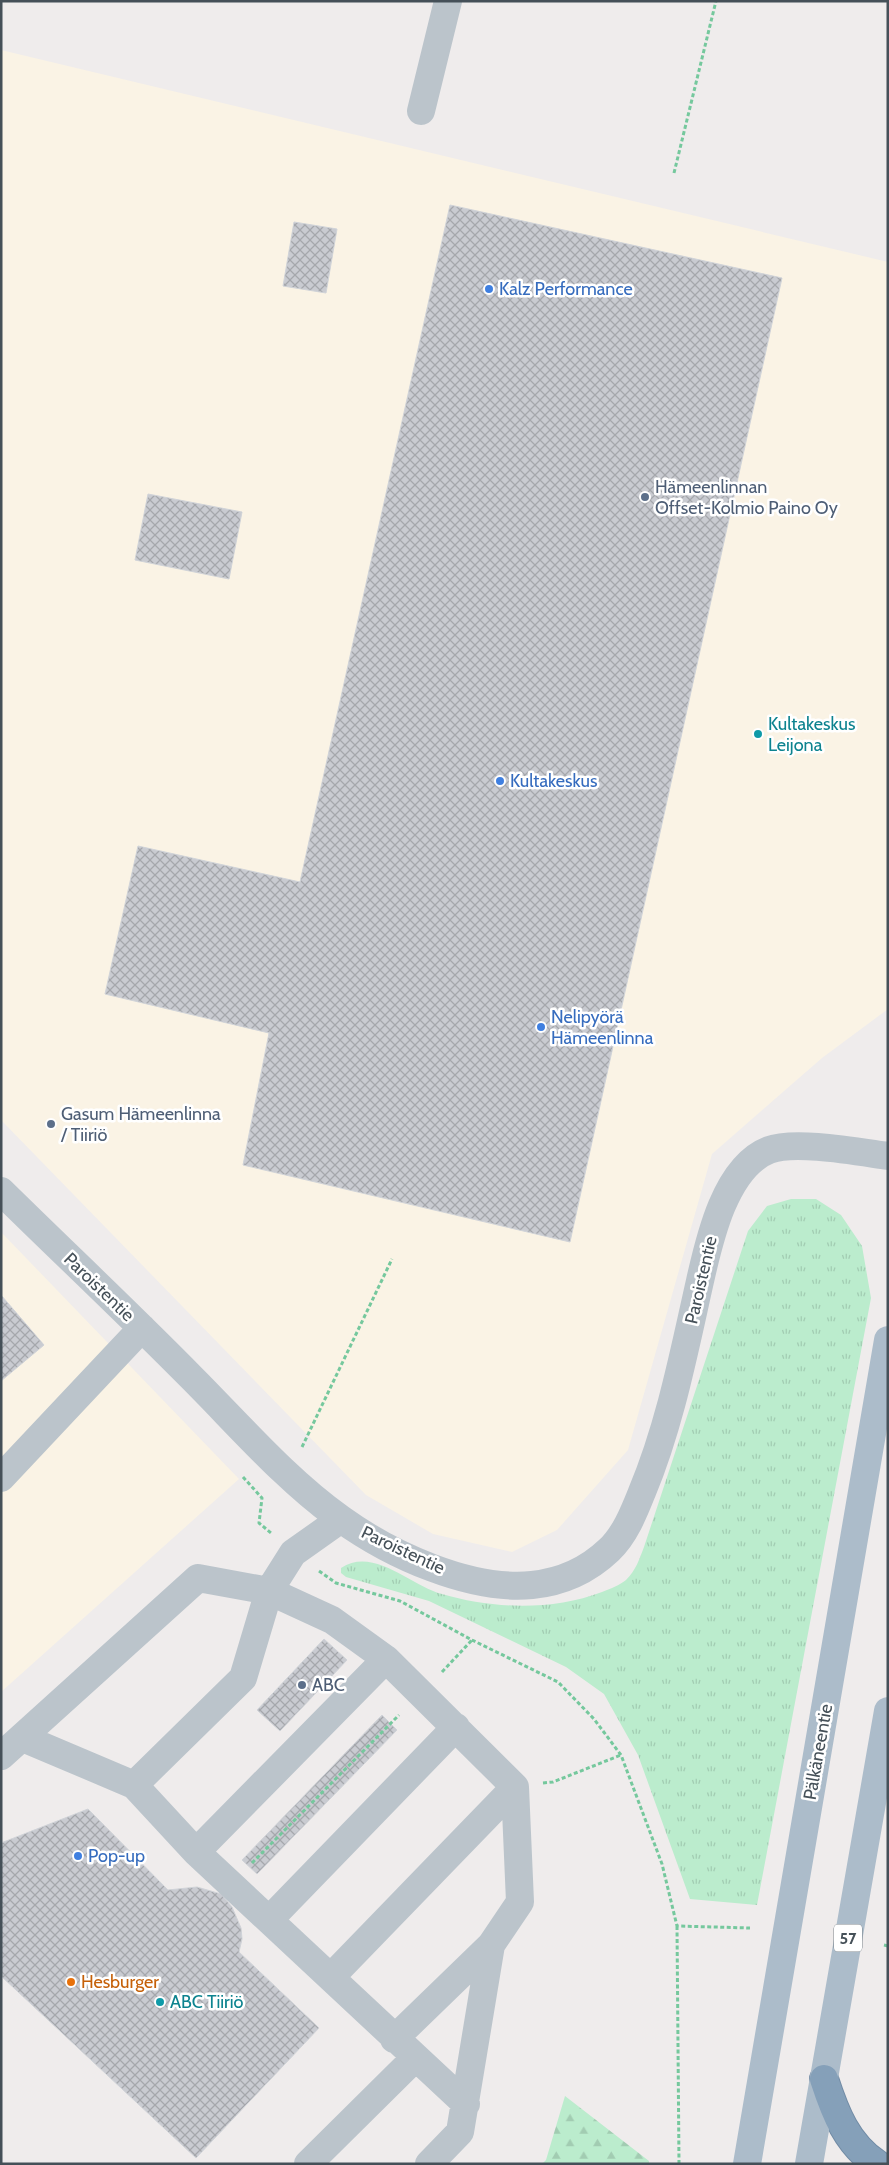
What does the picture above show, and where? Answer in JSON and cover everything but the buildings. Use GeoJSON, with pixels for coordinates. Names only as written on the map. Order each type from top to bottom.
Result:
{"type":"FeatureCollection","features":[{"type":"Feature","properties":{"kind":"highway"},"geometry":{"type":"LineString","coordinates":[[824,2079],[833,2109],[844,2131],[868,2158],[877,2164]]}},
{"type":"Feature","properties":{"kind":"main road","name":"Pälkäneentie"},"geometry":{"type":"LineString","coordinates":[[746,2164],[888,1340]]}},
{"type":"Feature","properties":{"kind":"main road","name":"57"},"geometry":{"type":"LineString","coordinates":[[809,2164],[888,1711]]}},
{"type":"Feature","properties":{"kind":"street"},"geometry":{"type":"LineString","coordinates":[[421,110],[448,1]]}},
{"type":"Feature","properties":{"kind":"street","name":"Paroistentie"},"geometry":{"type":"LineString","coordinates":[[1,1191],[142,1328],[288,1475],[341,1519],[385,1545],[427,1566],[470,1580],[511,1587],[543,1584],[567,1578],[589,1566],[611,1548],[633,1515],[652,1468],[672,1403],[715,1221],[727,1190],[749,1164],[768,1150],[797,1147],[888,1156]]}},
{"type":"Feature","properties":{"kind":"street"},"geometry":{"type":"LineString","coordinates":[[1,1478],[142,1328]]}},
{"type":"Feature","properties":{"kind":"street"},"geometry":{"type":"LineString","coordinates":[[134,1785],[243,1678],[269,1591],[293,1553],[341,1519]]}},
{"type":"Feature","properties":{"kind":"street"},"geometry":{"type":"LineString","coordinates":[[1,1756],[198,1578],[269,1591],[332,1620],[386,1659],[515,1786],[520,1902],[491,1945],[394,2039]]}},
{"type":"Feature","properties":{"kind":"street"},"geometry":{"type":"LineString","coordinates":[[196,1852],[386,1659]]}},
{"type":"Feature","properties":{"kind":"street"},"geometry":{"type":"LineString","coordinates":[[269,1920],[456,1727]]}},
{"type":"Feature","properties":{"kind":"street"},"geometry":{"type":"LineString","coordinates":[[23,1738],[134,1785],[196,1852],[331,1977],[394,2039],[466,2104]]}},
{"type":"Feature","properties":{"kind":"street"},"geometry":{"type":"LineString","coordinates":[[331,1977],[515,1786]]}},
{"type":"Feature","properties":{"kind":"street"},"geometry":{"type":"LineString","coordinates":[[429,2164],[460,2132],[491,1945]]}},
{"type":"Feature","properties":{"kind":"street"},"geometry":{"type":"LineString","coordinates":[[308,2164],[415,2058]]}},
{"type":"Feature","properties":{"kind":"path"},"geometry":{"type":"LineString","coordinates":[[674,173],[716,1]]}},
{"type":"Feature","properties":{"kind":"path"},"geometry":{"type":"LineString","coordinates":[[288,1475],[392,1259]]}},
{"type":"Feature","properties":{"kind":"path"},"geometry":{"type":"LineString","coordinates":[[242,1476],[262,1498],[259,1523],[293,1553],[336,1583],[400,1601],[472,1640],[558,1682],[594,1720],[621,1755],[662,1864],[677,1926],[679,2164]]}},
{"type":"Feature","properties":{"kind":"path"},"geometry":{"type":"LineString","coordinates":[[231,1884],[472,1640]]}},
{"type":"Feature","properties":{"kind":"path"},"geometry":{"type":"LineString","coordinates":[[515,1786],[553,1782],[621,1755]]}},
{"type":"Feature","properties":{"kind":"path"},"geometry":{"type":"LineString","coordinates":[[677,1926],[750,1928]]}},
{"type":"Feature","properties":{"kind":"shaded area"},"geometry":{"type":"Polygon","coordinates":[[[1,50],[888,262],[888,1009],[822,1058],[712,1154],[628,1450],[557,1530],[512,1552],[433,1534],[366,1495],[1,1120],[1,50]]]}},
{"type":"Feature","properties":{"kind":"shaded area"},"geometry":{"type":"Polygon","coordinates":[[[1,1232],[239,1479],[1,1692],[1,1232]]]}},
{"type":"Feature","properties":{"kind":"green space"},"geometry":{"type":"Polygon","coordinates":[[[791,1199],[816,1199],[841,1215],[862,1246],[871,1298],[757,1905],[690,1899],[638,1755],[604,1694],[566,1667],[429,1601],[346,1577],[341,1573],[341,1568],[354,1562],[379,1564],[430,1590],[442,1594],[481,1603],[522,1606],[543,1605],[583,1598],[602,1592],[626,1580],[635,1569],[644,1547],[748,1231],[767,1206],[791,1199]]]}},
{"type":"Feature","properties":{"kind":"green space"},"geometry":{"type":"Polygon","coordinates":[[[565,2096],[649,2161],[649,2164],[542,2164],[546,2160],[565,2096]]]}},
{"type":"Feature","properties":{"kind":"place","name":"Kalz Performance"},"geometry":{"type":"Point","coordinates":[489,289]}},
{"type":"Feature","properties":{"kind":"place","name":"Hämeenlinnan Offset-Kolmio Paino Oy"},"geometry":{"type":"Point","coordinates":[645,497]}},
{"type":"Feature","properties":{"kind":"place","name":"Kultakeskus Leijona"},"geometry":{"type":"Point","coordinates":[758,734]}},
{"type":"Feature","properties":{"kind":"place","name":"Kultakeskus"},"geometry":{"type":"Point","coordinates":[500,781]}},
{"type":"Feature","properties":{"kind":"place","name":"Nelipyörä Hämeenlinna"},"geometry":{"type":"Point","coordinates":[541,1027]}},
{"type":"Feature","properties":{"kind":"place","name":"Gasum Hämeenlinna / Tiiriö"},"geometry":{"type":"Point","coordinates":[51,1124]}},
{"type":"Feature","properties":{"kind":"place","name":"ABC"},"geometry":{"type":"Point","coordinates":[302,1685]}},
{"type":"Feature","properties":{"kind":"place","name":"Pop-up"},"geometry":{"type":"Point","coordinates":[78,1856]}},
{"type":"Feature","properties":{"kind":"place","name":"Hesburger"},"geometry":{"type":"Point","coordinates":[71,1982]}},
{"type":"Feature","properties":{"kind":"place","name":"ABC Tiiriö"},"geometry":{"type":"Point","coordinates":[160,2002]}}]}
